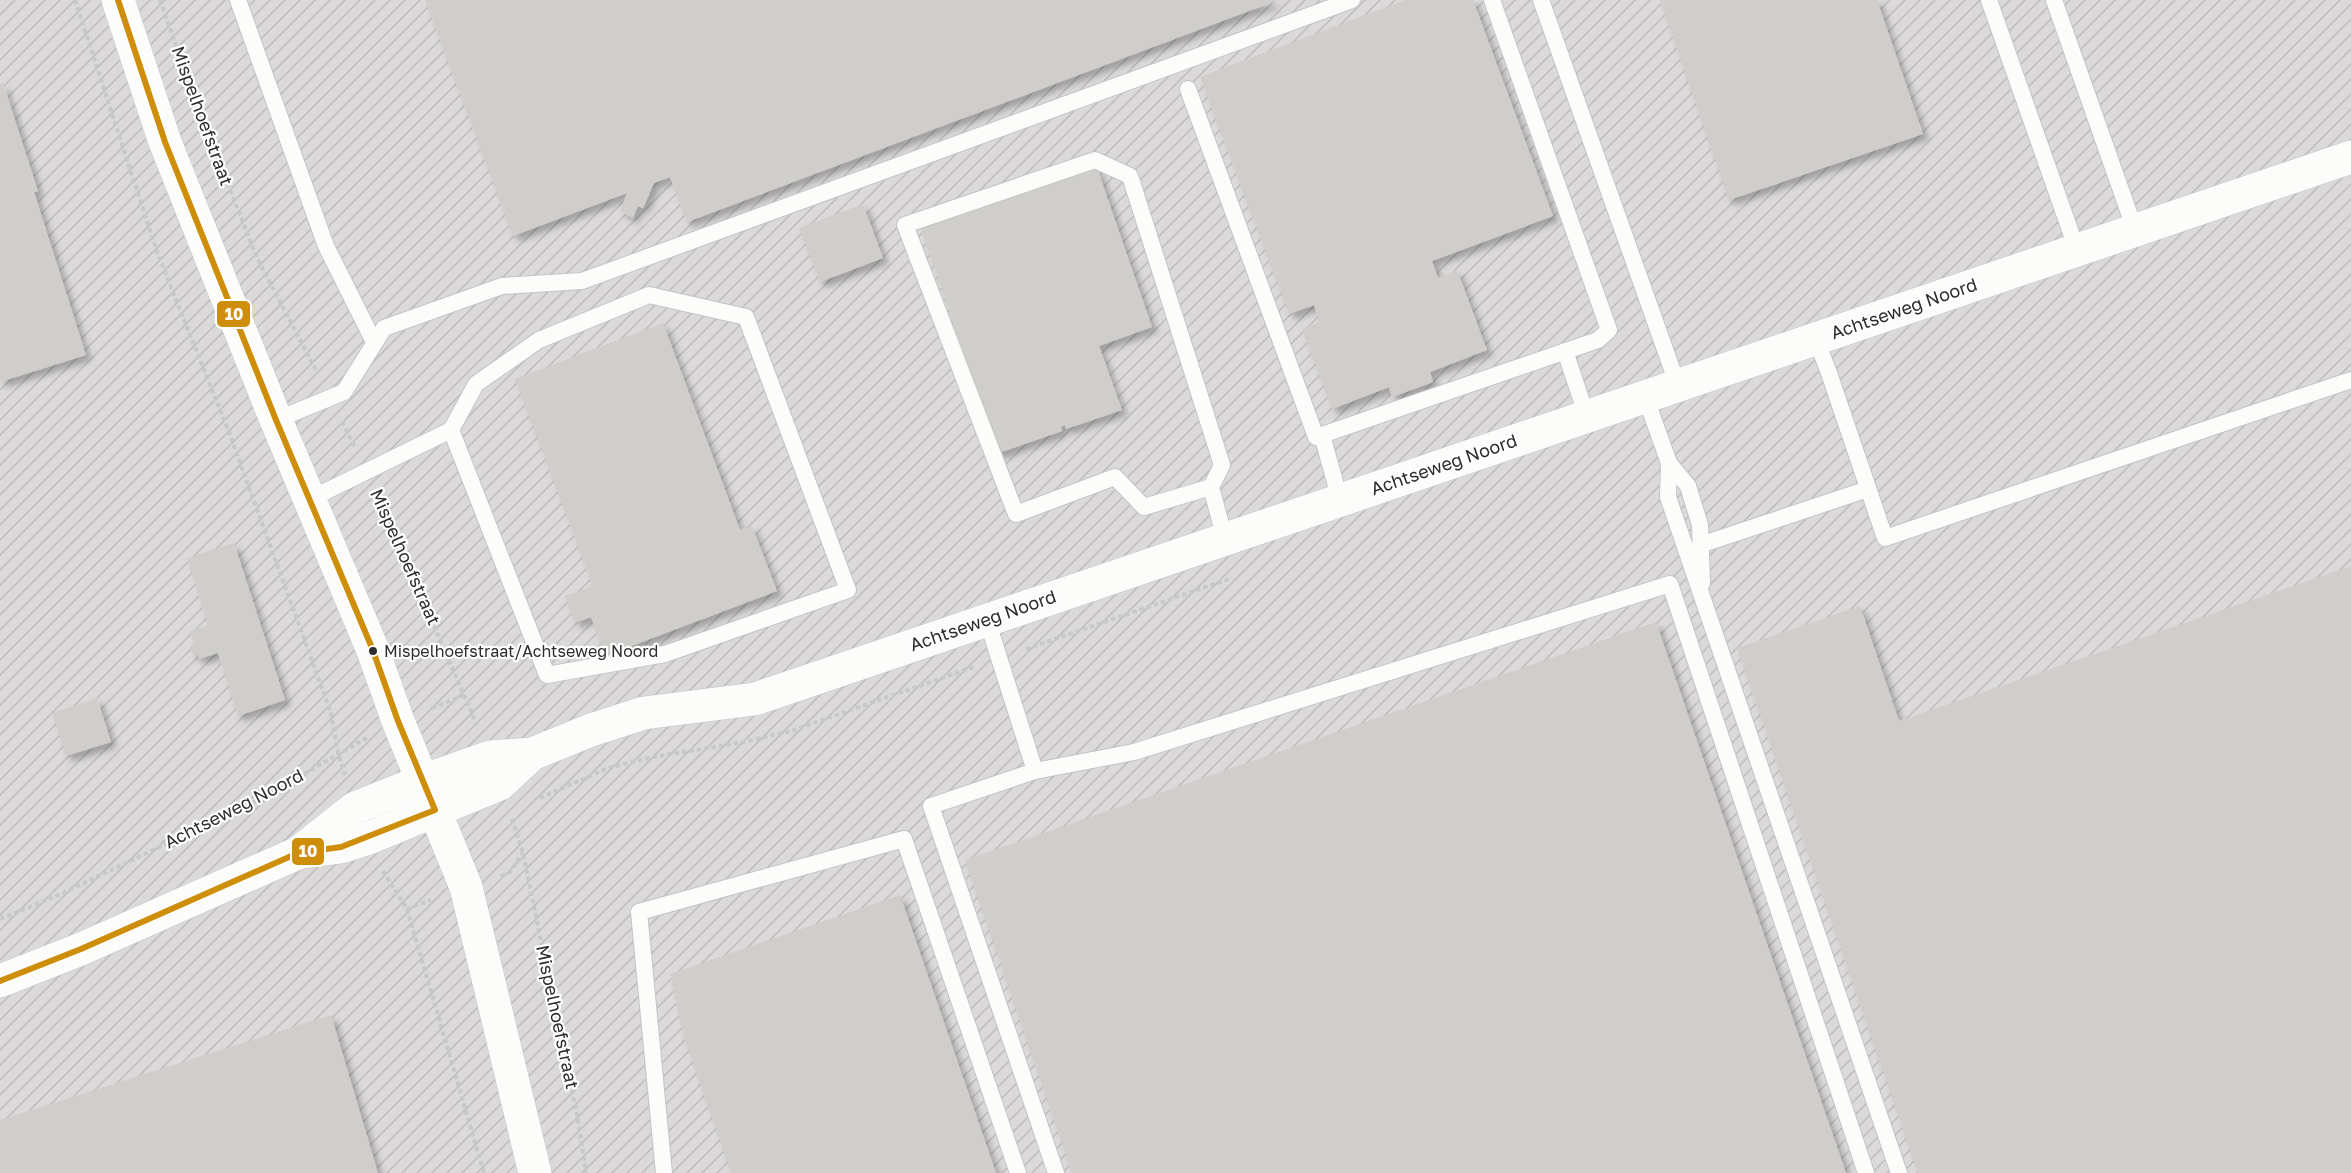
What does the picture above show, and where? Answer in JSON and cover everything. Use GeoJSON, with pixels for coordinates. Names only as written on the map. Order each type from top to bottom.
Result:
{"type":"FeatureCollection","features":[{"type":"Feature","properties":{"kind":"street"},"geometry":{"type":"LineString","coordinates":[[118,0],[165,142],[276,420],[372,648],[398,720],[466,887],[535,1173]]}},
{"type":"Feature","properties":{"kind":"street","name":"Achtseweg Noord"},"geometry":{"type":"LineString","coordinates":[[0,981],[81,949],[298,853],[355,808],[428,795],[495,771],[591,730],[644,713],[755,699],[2351,157]]}},
{"type":"Feature","properties":{"kind":"street","name":"Achtseweg Noord"},"geometry":{"type":"LineString","coordinates":[[298,853],[341,847],[369,838],[428,795]]}},
{"type":"Feature","properties":{"kind":"lane"},"geometry":{"type":"LineString","coordinates":[[238,0],[326,246],[374,342]]}},
{"type":"Feature","properties":{"kind":"lane"},"geometry":{"type":"LineString","coordinates":[[276,420],[344,392],[384,328],[502,286],[582,281],[1352,0]]}},
{"type":"Feature","properties":{"kind":"lane"},"geometry":{"type":"LineString","coordinates":[[1188,89],[1316,437],[1598,340],[1609,330],[1492,0]]}},
{"type":"Feature","properties":{"kind":"lane"},"geometry":{"type":"LineString","coordinates":[[1541,0],[1678,386]]}},
{"type":"Feature","properties":{"kind":"lane"},"geometry":{"type":"LineString","coordinates":[[1989,0],[2077,250]]}},
{"type":"Feature","properties":{"kind":"lane"},"geometry":{"type":"LineString","coordinates":[[2054,0],[2135,230]]}},
{"type":"Feature","properties":{"kind":"lane"},"geometry":{"type":"LineString","coordinates":[[1211,487],[1144,507],[1115,477],[1016,514],[905,225],[1095,160],[1130,176],[1222,465],[1211,487],[1225,539]]}},
{"type":"Feature","properties":{"kind":"lane"},"geometry":{"type":"LineString","coordinates":[[309,500],[451,430],[476,384],[539,340],[649,295],[746,317],[848,590],[665,654],[547,675],[451,430]]}},
{"type":"Feature","properties":{"kind":"lane"},"geometry":{"type":"LineString","coordinates":[[1816,339],[1885,538],[2351,380]]}},
{"type":"Feature","properties":{"kind":"lane"},"geometry":{"type":"LineString","coordinates":[[1565,351],[1587,417]]}},
{"type":"Feature","properties":{"kind":"lane"},"geometry":{"type":"LineString","coordinates":[[1645,396],[1669,463],[1688,486],[1700,525],[1703,602]]}},
{"type":"Feature","properties":{"kind":"lane"},"geometry":{"type":"LineString","coordinates":[[1322,435],[1340,500]]}},
{"type":"Feature","properties":{"kind":"lane"},"geometry":{"type":"LineString","coordinates":[[1669,463],[1668,497],[1899,1173]]}},
{"type":"Feature","properties":{"kind":"lane"},"geometry":{"type":"LineString","coordinates":[[1700,545],[1868,489]]}},
{"type":"Feature","properties":{"kind":"lane"},"geometry":{"type":"LineString","coordinates":[[1056,1173],[931,806],[1035,771],[1134,752],[1670,584],[1866,1173]]}},
{"type":"Feature","properties":{"kind":"lane"},"geometry":{"type":"LineString","coordinates":[[987,620],[1035,771]]}},
{"type":"Feature","properties":{"kind":"lane"},"geometry":{"type":"LineString","coordinates":[[664,1173],[639,912],[904,839],[1018,1173]]}},
{"type":"Feature","properties":{"kind":"path"},"geometry":{"type":"LineString","coordinates":[[75,0],[157,252],[230,435],[331,713],[338,753],[355,808]]}},
{"type":"Feature","properties":{"kind":"path","name":"Mispelhoefstraat"},"geometry":{"type":"LineString","coordinates":[[160,0],[201,116],[257,258],[368,472],[465,695],[495,771],[523,853],[578,1120],[586,1173]]}},
{"type":"Feature","properties":{"kind":"path","name":"Achtseweg Noord"},"geometry":{"type":"LineString","coordinates":[[0,919],[63,893],[262,798],[398,720],[465,695]]}},
{"type":"Feature","properties":{"kind":"path"},"geometry":{"type":"LineString","coordinates":[[369,838],[384,875],[407,909],[484,1173]]}},
{"type":"Feature","properties":{"kind":"shaded area"},"geometry":{"type":"Polygon","coordinates":[[[0,0],[2351,0],[2351,1173],[0,1173],[0,0]]]}},
{"type":"Feature","properties":{"kind":"building"},"geometry":{"type":"Polygon","coordinates":[[[425,0],[1278,0],[687,222],[670,177],[654,183],[643,208],[638,206],[633,218],[620,211],[627,193],[513,236],[425,0]]]}},
{"type":"Feature","properties":{"kind":"building"},"geometry":{"type":"Polygon","coordinates":[[[1405,0],[1473,0],[1553,216],[1432,261],[1438,278],[1457,270],[1487,350],[1430,372],[1433,382],[1392,397],[1389,387],[1332,409],[1302,329],[1320,322],[1314,305],[1289,314],[1200,77],[1405,0]]]}},
{"type":"Feature","properties":{"kind":"building"},"geometry":{"type":"Polygon","coordinates":[[[1660,0],[1877,0],[1923,134],[1729,200],[1660,0]]]}},
{"type":"Feature","properties":{"kind":"building"},"geometry":{"type":"Polygon","coordinates":[[[3,83],[38,191],[34,192],[86,355],[0,382],[0,84],[3,83]]]}},
{"type":"Feature","properties":{"kind":"building"},"geometry":{"type":"Polygon","coordinates":[[[1097,168],[1152,327],[1099,346],[1122,410],[1066,429],[1065,425],[1061,427],[1062,431],[996,454],[976,388],[921,229],[1097,168]]]}},
{"type":"Feature","properties":{"kind":"building"},"geometry":{"type":"Polygon","coordinates":[[[863,204],[883,258],[820,282],[799,228],[863,204]]]}},
{"type":"Feature","properties":{"kind":"building"},"geometry":{"type":"Polygon","coordinates":[[[663,323],[740,530],[752,526],[777,591],[605,656],[591,617],[575,623],[565,596],[593,586],[515,379],[663,323]]]}},
{"type":"Feature","properties":{"kind":"building"},"geometry":{"type":"Polygon","coordinates":[[[234,543],[285,700],[238,716],[218,653],[199,659],[198,654],[193,656],[190,646],[195,645],[190,631],[208,625],[187,558],[234,543]]]}},
{"type":"Feature","properties":{"kind":"building"},"geometry":{"type":"Polygon","coordinates":[[[2351,566],[2351,1173],[1918,1173],[1737,648],[1860,606],[1899,721],[2351,566]]]}},
{"type":"Feature","properties":{"kind":"building"},"geometry":{"type":"Polygon","coordinates":[[[1656,622],[1846,1173],[1072,1173],[965,860],[1656,622]]]}},
{"type":"Feature","properties":{"kind":"building"},"geometry":{"type":"Polygon","coordinates":[[[97,698],[111,742],[66,756],[52,713],[97,698]]]}},
{"type":"Feature","properties":{"kind":"building"},"geometry":{"type":"Polygon","coordinates":[[[900,895],[996,1173],[731,1173],[683,1034],[670,974],[900,895]]]}},
{"type":"Feature","properties":{"kind":"building"},"geometry":{"type":"Polygon","coordinates":[[[331,1015],[378,1173],[0,1173],[0,1120],[331,1015]]]}},
{"type":"Feature","properties":{"kind":"transit line","name":"10"},"geometry":{"type":"LineString","coordinates":[[0,981],[81,949],[298,853],[341,847],[435,810],[398,721],[372,648],[276,420],[165,142],[118,0]]}},
{"type":"Feature","properties":{"kind":"place","name":"Mispelhoefstraat/Achtseweg Noord"},"geometry":{"type":"Point","coordinates":[373,651]}}]}
